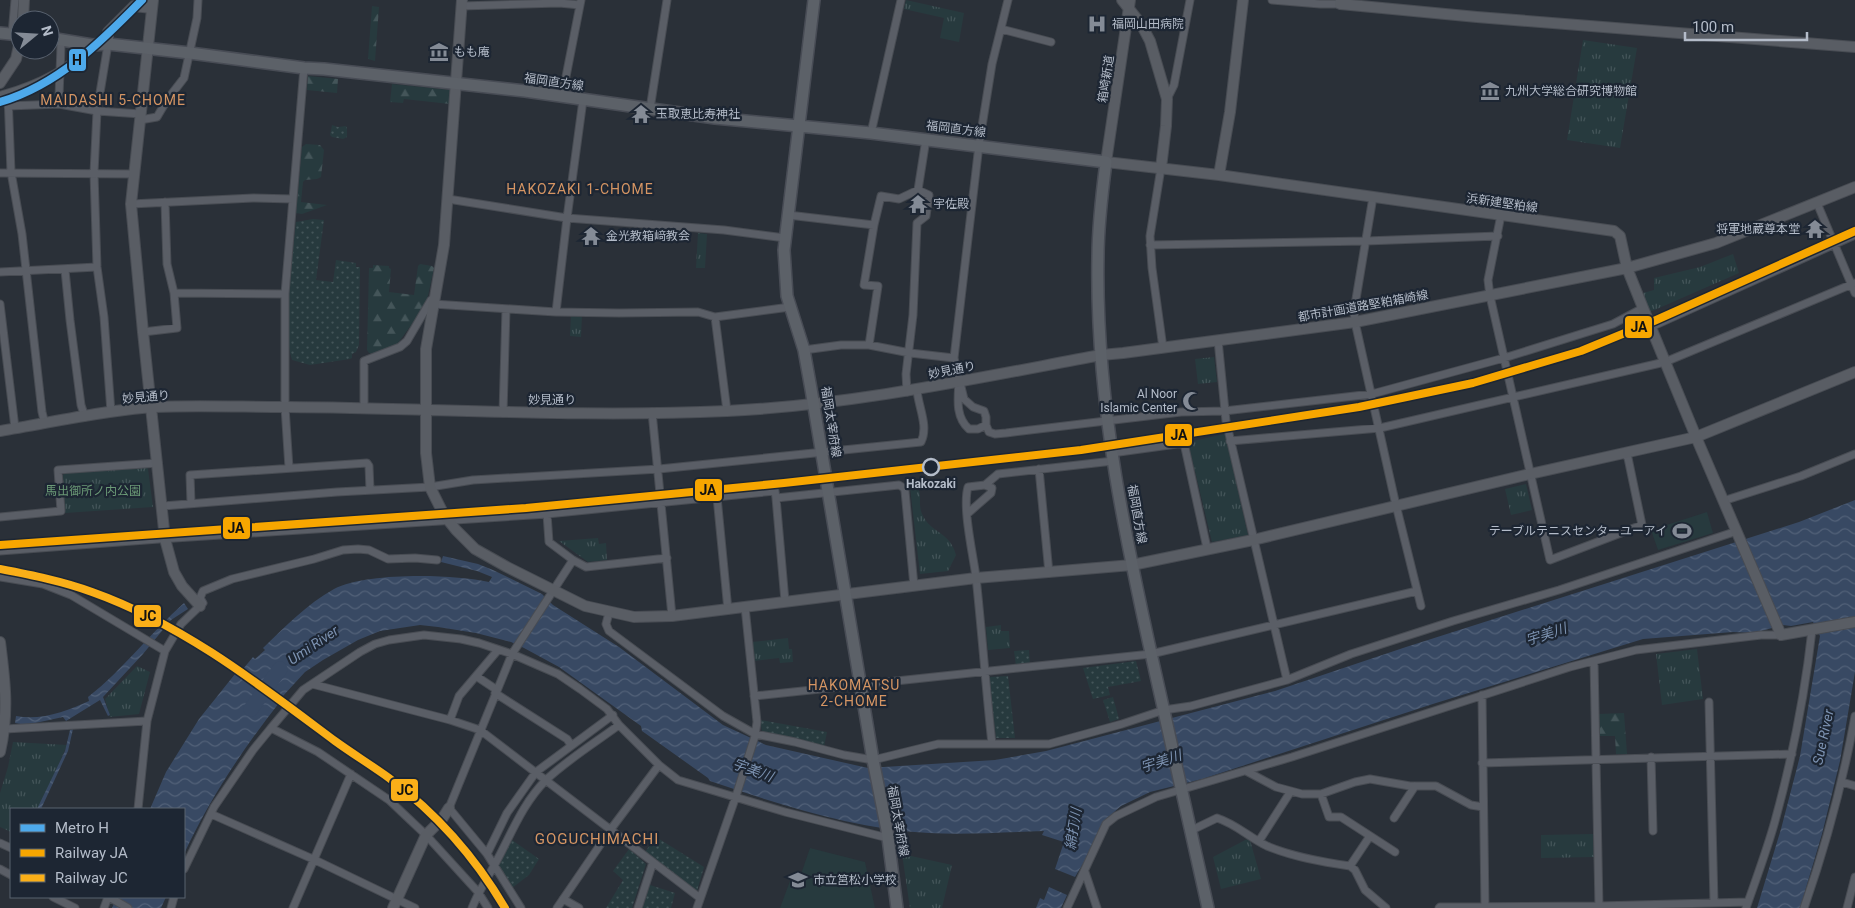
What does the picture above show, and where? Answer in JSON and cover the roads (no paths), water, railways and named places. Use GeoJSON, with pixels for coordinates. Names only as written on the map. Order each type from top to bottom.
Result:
{"type":"FeatureCollection","features":[{"type":"Feature","properties":{"kind":"main road","name":"福岡太宰府線"},"geometry":{"type":"LineString","coordinates":[[814,0],[785,238],[784,277],[790,307],[804,350],[814,405],[898,908]]}},
{"type":"Feature","properties":{"kind":"main road","name":"福岡直方線"},"geometry":{"type":"LineString","coordinates":[[60,40],[92,45],[108,44],[148,48],[304,68],[455,83],[715,118],[926,139],[1106,162],[1098,254],[1101,355],[1112,457],[1132,565],[1180,789],[1208,908]]}},
{"type":"Feature","properties":{"kind":"street"},"geometry":{"type":"LineString","coordinates":[[6,100],[59,104],[140,117],[157,117],[184,78],[198,0]]}},
{"type":"Feature","properties":{"kind":"street"},"geometry":{"type":"LineString","coordinates":[[650,109],[667,0]]}},
{"type":"Feature","properties":{"kind":"street"},"geometry":{"type":"LineString","coordinates":[[871,133],[900,0]]}},
{"type":"Feature","properties":{"kind":"street"},"geometry":{"type":"LineString","coordinates":[[1008,0],[992,64],[979,145],[954,358],[964,399],[972,407],[984,411],[989,432],[996,434],[1181,412],[1224,411],[1372,394],[1504,358],[1613,324],[1643,308]]}},
{"type":"Feature","properties":{"kind":"street"},"geometry":{"type":"LineString","coordinates":[[1167,99],[1174,85],[1190,0]]}},
{"type":"Feature","properties":{"kind":"street"},"geometry":{"type":"LineString","coordinates":[[1219,175],[1231,103],[1243,0]]}},
{"type":"Feature","properties":{"kind":"street"},"geometry":{"type":"LineString","coordinates":[[1272,0],[1320,4],[1340,2],[1477,17],[1855,47]]}},
{"type":"Feature","properties":{"kind":"street"},"geometry":{"type":"LineString","coordinates":[[562,97],[580,3],[462,3],[444,245],[426,349],[426,453],[430,488],[448,521],[475,549],[551,593],[609,613],[634,618],[672,616],[976,578],[1132,565],[1253,540],[1624,452],[1696,437],[1855,372]]}},
{"type":"Feature","properties":{"kind":"street"},"geometry":{"type":"LineString","coordinates":[[1127,3],[1150,41],[1167,99],[1161,168],[1150,236],[1152,268],[1163,348]]}},
{"type":"Feature","properties":{"kind":"street","name":"箱崎新道"},"geometry":{"type":"LineString","coordinates":[[1106,162],[1127,3]]}},
{"type":"Feature","properties":{"kind":"street"},"geometry":{"type":"LineString","coordinates":[[111,412],[104,316],[97,268],[94,173],[97,111],[108,44],[108,32],[134,6],[153,4],[131,204],[142,332],[163,506],[165,539],[174,572],[182,586],[200,606]]}},
{"type":"Feature","properties":{"kind":"street"},"geometry":{"type":"LineString","coordinates":[[1001,29],[1051,42]]}},
{"type":"Feature","properties":{"kind":"street"},"geometry":{"type":"LineString","coordinates":[[6,100],[61,70],[84,55],[92,45]]}},
{"type":"Feature","properties":{"kind":"street"},"geometry":{"type":"LineString","coordinates":[[0,83],[16,60]]}},
{"type":"Feature","properties":{"kind":"street"},"geometry":{"type":"LineString","coordinates":[[59,60],[61,70],[59,104]]}},
{"type":"Feature","properties":{"kind":"street"},"geometry":{"type":"LineString","coordinates":[[289,468],[284,407],[285,294],[304,68]]}},
{"type":"Feature","properties":{"kind":"street"},"geometry":{"type":"LineString","coordinates":[[6,100],[11,172],[22,234],[42,412],[45,424]]}},
{"type":"Feature","properties":{"kind":"street"},"geometry":{"type":"LineString","coordinates":[[556,312],[584,100]]}},
{"type":"Feature","properties":{"kind":"street"},"geometry":{"type":"LineString","coordinates":[[918,190],[926,139]]}},
{"type":"Feature","properties":{"kind":"street","name":"浜新建堅粕線"},"geometry":{"type":"LineString","coordinates":[[1106,162],[1219,175],[1614,231],[1620,236],[1627,268],[1664,362],[1780,631]]}},
{"type":"Feature","properties":{"kind":"street"},"geometry":{"type":"LineString","coordinates":[[0,173],[135,174]]}},
{"type":"Feature","properties":{"kind":"street"},"geometry":{"type":"LineString","coordinates":[[1627,268],[1716,243],[1855,187]]}},
{"type":"Feature","properties":{"kind":"street"},"geometry":{"type":"LineString","coordinates":[[163,506],[370,490],[430,488],[473,480],[659,469],[921,442],[924,437],[922,411],[906,374],[913,315],[917,223],[926,216],[929,195],[918,190],[899,199],[881,196],[864,285],[878,286],[869,345]]}},
{"type":"Feature","properties":{"kind":"street"},"geometry":{"type":"LineString","coordinates":[[1373,197],[1354,311],[1421,606]]}},
{"type":"Feature","properties":{"kind":"street"},"geometry":{"type":"LineString","coordinates":[[131,204],[253,198],[293,199]]}},
{"type":"Feature","properties":{"kind":"street"},"geometry":{"type":"LineString","coordinates":[[448,199],[567,218],[724,230],[785,238]]}},
{"type":"Feature","properties":{"kind":"street"},"geometry":{"type":"LineString","coordinates":[[142,332],[177,328],[174,293],[167,264],[165,202]]}},
{"type":"Feature","properties":{"kind":"street"},"geometry":{"type":"LineString","coordinates":[[1817,203],[1853,284],[1855,293]]}},
{"type":"Feature","properties":{"kind":"street"},"geometry":{"type":"LineString","coordinates":[[788,215],[874,225]]}},
{"type":"Feature","properties":{"kind":"street"},"geometry":{"type":"LineString","coordinates":[[1502,215],[1488,280],[1490,296],[1550,560],[1642,525],[1628,458],[1624,452]]}},
{"type":"Feature","properties":{"kind":"street"},"geometry":{"type":"LineString","coordinates":[[1651,327],[1855,235]]}},
{"type":"Feature","properties":{"kind":"street"},"geometry":{"type":"LineString","coordinates":[[1150,244],[1366,241],[1498,236]]}},
{"type":"Feature","properties":{"kind":"street"},"geometry":{"type":"LineString","coordinates":[[0,272],[26,269],[65,270],[97,268]]}},
{"type":"Feature","properties":{"kind":"street","name":"都市計画道路堅粕箱崎線"},"geometry":{"type":"LineString","coordinates":[[1101,355],[1356,322],[1627,268]]}},
{"type":"Feature","properties":{"kind":"street"},"geometry":{"type":"LineString","coordinates":[[65,270],[78,384],[85,417]]}},
{"type":"Feature","properties":{"kind":"street"},"geometry":{"type":"LineString","coordinates":[[364,407],[364,361],[400,347],[407,340],[429,305],[438,283]]}},
{"type":"Feature","properties":{"kind":"street"},"geometry":{"type":"LineString","coordinates":[[1230,442],[1380,428],[1664,362],[1853,284]]}},
{"type":"Feature","properties":{"kind":"street"},"geometry":{"type":"LineString","coordinates":[[174,293],[285,294]]}},
{"type":"Feature","properties":{"kind":"street"},"geometry":{"type":"LineString","coordinates":[[0,304],[15,428]]}},
{"type":"Feature","properties":{"kind":"street"},"geometry":{"type":"LineString","coordinates":[[433,304],[556,312],[698,312],[715,317],[790,307]]}},
{"type":"Feature","properties":{"kind":"street"},"geometry":{"type":"LineString","coordinates":[[503,413],[506,309]]}},
{"type":"Feature","properties":{"kind":"street"},"geometry":{"type":"LineString","coordinates":[[715,317],[727,411]]}},
{"type":"Feature","properties":{"kind":"street"},"geometry":{"type":"LineString","coordinates":[[1218,340],[1224,411],[1230,442],[1287,680]]}},
{"type":"Feature","properties":{"kind":"street"},"geometry":{"type":"LineString","coordinates":[[804,350],[833,346],[869,345],[910,353],[954,358]]}},
{"type":"Feature","properties":{"kind":"street","name":"妙見通り"},"geometry":{"type":"LineString","coordinates":[[0,431],[111,412],[152,408],[224,406],[364,407],[503,413],[727,411],[814,405],[912,391],[1101,355]]}},
{"type":"Feature","properties":{"kind":"street"},"geometry":{"type":"LineString","coordinates":[[959,381],[957,403],[962,423],[969,429],[978,429],[986,425]]}},
{"type":"Feature","properties":{"kind":"street"},"geometry":{"type":"LineString","coordinates":[[652,412],[672,616]]}},
{"type":"Feature","properties":{"kind":"street"},"geometry":{"type":"LineString","coordinates":[[985,485],[998,474],[1112,457],[1184,443],[1207,548]]}},
{"type":"Feature","properties":{"kind":"street"},"geometry":{"type":"LineString","coordinates":[[1723,501],[1801,476],[1855,454]]}},
{"type":"Feature","properties":{"kind":"street"},"geometry":{"type":"LineString","coordinates":[[0,517],[61,512],[58,470],[158,463]]}},
{"type":"Feature","properties":{"kind":"street"},"geometry":{"type":"LineString","coordinates":[[191,503],[190,475],[367,463],[370,466],[370,490]]}},
{"type":"Feature","properties":{"kind":"street"},"geometry":{"type":"LineString","coordinates":[[1039,469],[1049,573]]}},
{"type":"Feature","properties":{"kind":"street"},"geometry":{"type":"LineString","coordinates":[[776,498],[899,484],[904,488],[914,586]]}},
{"type":"Feature","properties":{"kind":"street"},"geometry":{"type":"LineString","coordinates":[[968,514],[991,493],[992,488],[985,485],[968,487],[966,494],[968,514],[976,578],[992,744]]}},
{"type":"Feature","properties":{"kind":"street"},"geometry":{"type":"LineString","coordinates":[[0,551],[547,514],[775,491],[785,601]]}},
{"type":"Feature","properties":{"kind":"street"},"geometry":{"type":"LineString","coordinates":[[718,497],[728,610]]}},
{"type":"Feature","properties":{"kind":"street"},"geometry":{"type":"LineString","coordinates":[[547,514],[549,542],[573,560],[586,566],[667,558]]}},
{"type":"Feature","properties":{"kind":"street"},"geometry":{"type":"LineString","coordinates":[[609,613],[606,624],[609,631],[723,716],[755,735],[795,742],[874,762],[938,744],[1049,744],[1287,680],[1351,654],[1453,621],[1739,535]]}},
{"type":"Feature","properties":{"kind":"street"},"geometry":{"type":"LineString","coordinates":[[138,808],[147,721],[165,651],[182,624],[203,603],[200,598],[203,591],[232,579],[343,550],[369,550],[388,559],[415,558],[437,560]]}},
{"type":"Feature","properties":{"kind":"street"},"geometry":{"type":"LineString","coordinates":[[395,903],[426,835],[442,820],[449,808],[514,651],[573,560]]}},
{"type":"Feature","properties":{"kind":"street"},"geometry":{"type":"LineString","coordinates":[[0,577],[42,584],[71,595],[165,651]]}},
{"type":"Feature","properties":{"kind":"street"},"geometry":{"type":"LineString","coordinates":[[754,696],[1152,654],[1417,591]]}},
{"type":"Feature","properties":{"kind":"street"},"geometry":{"type":"LineString","coordinates":[[697,908],[755,735],[757,722],[745,607]]}},
{"type":"Feature","properties":{"kind":"street"},"geometry":{"type":"LineString","coordinates":[[1067,908],[1106,824],[1116,816],[1135,806],[1180,789],[1210,782],[1482,695],[1636,650],[1780,631],[1815,629],[1855,622]]}},
{"type":"Feature","properties":{"kind":"street"},"geometry":{"type":"LineString","coordinates":[[1439,908],[1599,907],[1714,902],[1747,905],[1774,822],[1792,754],[1815,629]]}},
{"type":"Feature","properties":{"kind":"street"},"geometry":{"type":"LineString","coordinates":[[185,867],[211,814],[253,750],[303,690],[360,652],[389,640],[424,634],[479,643],[498,650],[514,651],[558,674],[613,715],[619,725],[659,765],[678,780],[736,794],[785,812],[887,834]]}},
{"type":"Feature","properties":{"kind":"street"},"geometry":{"type":"LineString","coordinates":[[0,642],[6,685],[5,729],[0,752]]}},
{"type":"Feature","properties":{"kind":"street"},"geometry":{"type":"LineString","coordinates":[[450,720],[459,696],[498,650]]}},
{"type":"Feature","properties":{"kind":"street"},"geometry":{"type":"LineString","coordinates":[[1594,661],[1599,907]]}},
{"type":"Feature","properties":{"kind":"street"},"geometry":{"type":"LineString","coordinates":[[476,676],[567,739],[571,745]]}},
{"type":"Feature","properties":{"kind":"street"},"geometry":{"type":"LineString","coordinates":[[312,684],[450,720],[480,730],[547,779],[700,898]]}},
{"type":"Feature","properties":{"kind":"street"},"geometry":{"type":"LineString","coordinates":[[1482,695],[1485,907]]}},
{"type":"Feature","properties":{"kind":"street"},"geometry":{"type":"LineString","coordinates":[[1709,702],[1714,902]]}},
{"type":"Feature","properties":{"kind":"street"},"geometry":{"type":"LineString","coordinates":[[487,854],[507,813],[536,772],[613,715]]}},
{"type":"Feature","properties":{"kind":"street"},"geometry":{"type":"LineString","coordinates":[[1804,908],[1824,851],[1842,782],[1855,716]]}},
{"type":"Feature","properties":{"kind":"street"},"geometry":{"type":"LineString","coordinates":[[5,729],[147,721]]}},
{"type":"Feature","properties":{"kind":"street"},"geometry":{"type":"LineString","coordinates":[[472,908],[478,892],[495,866],[520,816],[533,796],[547,779],[619,725]]}},
{"type":"Feature","properties":{"kind":"street"},"geometry":{"type":"LineString","coordinates":[[270,728],[318,752],[389,800],[426,835],[478,892],[488,908]]}},
{"type":"Feature","properties":{"kind":"street"},"geometry":{"type":"LineString","coordinates":[[1482,763],[1596,758],[1792,754]]}},
{"type":"Feature","properties":{"kind":"street"},"geometry":{"type":"LineString","coordinates":[[1651,757],[1653,831]]}},
{"type":"Feature","properties":{"kind":"street"},"geometry":{"type":"LineString","coordinates":[[557,908],[611,829],[659,765]]}},
{"type":"Feature","properties":{"kind":"street"},"geometry":{"type":"LineString","coordinates":[[1246,771],[1276,787],[1302,794],[1321,794],[1355,782],[1370,779],[1415,786],[1436,786],[1471,805],[1483,807]]}},
{"type":"Feature","properties":{"kind":"street"},"geometry":{"type":"LineString","coordinates":[[293,908],[351,774]]}},
{"type":"Feature","properties":{"kind":"street"},"geometry":{"type":"LineString","coordinates":[[1842,782],[1855,786]]}},
{"type":"Feature","properties":{"kind":"street"},"geometry":{"type":"LineString","coordinates":[[1394,818],[1415,786]]}},
{"type":"Feature","properties":{"kind":"street"},"geometry":{"type":"LineString","coordinates":[[1259,841],[1291,791]]}},
{"type":"Feature","properties":{"kind":"street"},"geometry":{"type":"LineString","coordinates":[[1321,794],[1329,816],[1340,818],[1395,852]]}},
{"type":"Feature","properties":{"kind":"street"},"geometry":{"type":"LineString","coordinates":[[449,808],[487,854],[521,908]]}},
{"type":"Feature","properties":{"kind":"street"},"geometry":{"type":"LineString","coordinates":[[211,814],[315,860],[395,903],[415,908]]}},
{"type":"Feature","properties":{"kind":"street"},"geometry":{"type":"LineString","coordinates":[[1190,831],[1217,818],[1224,820],[1267,846],[1291,854],[1350,866],[1355,870],[1365,890],[1386,908]]}},
{"type":"Feature","properties":{"kind":"street"},"geometry":{"type":"LineString","coordinates":[[1350,866],[1370,836]]}},
{"type":"Feature","properties":{"kind":"street"},"geometry":{"type":"LineString","coordinates":[[638,908],[653,862]]}},
{"type":"Feature","properties":{"kind":"street"},"geometry":{"type":"LineString","coordinates":[[1085,872],[1097,908]]}},
{"type":"Feature","properties":{"kind":"street"},"geometry":{"type":"LineString","coordinates":[[1847,908],[1855,877]]}},
{"type":"Feature","properties":{"kind":"street"},"geometry":{"type":"LineString","coordinates":[[56,898],[75,908]]}},
{"type":"Feature","properties":{"kind":"street"},"geometry":{"type":"LineString","coordinates":[[104,908],[110,898],[128,908]]}},
{"type":"Feature","properties":{"kind":"street"},"geometry":{"type":"LineString","coordinates":[[563,899],[579,908]]}},
{"type":"Feature","properties":{"kind":"water"},"geometry":{"type":"Polygon","coordinates":[[[1855,500],[1855,672],[1840,761],[1822,834],[1800,908],[1757,908],[1781,829],[1800,756],[1820,636],[1813,622],[1791,626],[1783,625],[1754,633],[1733,632],[1643,639],[1436,703],[1202,779],[1150,792],[1121,806],[1105,820],[1094,845],[1075,877],[1055,869],[1064,842],[1042,835],[1044,831],[943,834],[873,827],[791,807],[710,781],[642,731],[641,726],[559,667],[511,642],[476,633],[420,625],[380,631],[358,640],[305,672],[283,696],[243,669],[253,657],[255,659],[265,650],[263,648],[305,609],[334,589],[349,583],[388,577],[410,576],[454,577],[489,582],[492,577],[477,571],[441,562],[443,556],[478,564],[542,594],[553,605],[619,647],[723,725],[766,745],[868,768],[995,760],[1046,751],[1275,691],[1406,647],[1799,522],[1855,500]]]}},
{"type":"Feature","properties":{"kind":"water"},"geometry":{"type":"Polygon","coordinates":[[[184,603],[188,609],[171,620],[143,654],[103,697],[110,715],[108,716],[100,700],[66,721],[63,717],[26,725],[15,723],[16,716],[44,716],[89,701],[88,697],[113,675],[184,603]]]}},
{"type":"Feature","properties":{"kind":"water"},"geometry":{"type":"Polygon","coordinates":[[[235,674],[279,703],[227,776],[204,814],[185,852],[185,808],[150,808],[166,772],[199,719],[235,674]]]}},
{"type":"Feature","properties":{"kind":"water"},"geometry":{"type":"Polygon","coordinates":[[[73,729],[68,751],[41,808],[37,808],[65,751],[70,730],[73,729]]]}},
{"type":"Feature","properties":{"kind":"water"},"geometry":{"type":"Polygon","coordinates":[[[1049,887],[1067,895],[1061,908],[1036,908],[1040,898],[1044,900],[1049,887]]]}},
{"type":"Feature","properties":{"kind":"water"},"geometry":{"type":"Polygon","coordinates":[[[117,898],[166,898],[161,908],[112,908],[117,898]]]}},
{"type":"Feature","properties":{"kind":"waterway","name":"Umi River"},"geometry":{"type":"LineString","coordinates":[[251,709],[280,669]]}},
{"type":"Feature","properties":{"kind":"metro line","name":"H"},"geometry":{"type":"LineString","coordinates":[[0,102],[41,85],[60,73],[111,31],[142,0]]}},
{"type":"Feature","properties":{"kind":"rail line","name":"JA"},"geometry":{"type":"LineString","coordinates":[[0,545],[526,508],[784,483],[1081,450],[1359,407],[1473,383],[1581,351],[1654,321],[1855,231]]}},
{"type":"Feature","properties":{"kind":"rail line","name":"JC"},"geometry":{"type":"LineString","coordinates":[[0,569],[69,585],[125,605],[189,638],[249,678],[389,778],[423,806],[468,854],[505,908]]}},
{"type":"Feature","properties":{"kind":"place","name":"福岡山田病院"},"geometry":{"type":"Point","coordinates":[1097,24]}},
{"type":"Feature","properties":{"kind":"place","name":"もも庵"},"geometry":{"type":"Point","coordinates":[439,52]}},
{"type":"Feature","properties":{"kind":"place","name":"九州大学総合研究博物館"},"geometry":{"type":"Point","coordinates":[1490,91]}},
{"type":"Feature","properties":{"kind":"place","name":"玉取恵比寿神社"},"geometry":{"type":"Point","coordinates":[641,114]}},
{"type":"Feature","properties":{"kind":"place","name":"宇佐殿"},"geometry":{"type":"Point","coordinates":[918,204]}},
{"type":"Feature","properties":{"kind":"place","name":"将軍地蔵尊本堂"},"geometry":{"type":"Point","coordinates":[1815,229]}},
{"type":"Feature","properties":{"kind":"place","name":"金光教箱﨑教会"},"geometry":{"type":"Point","coordinates":[591,236]}},
{"type":"Feature","properties":{"kind":"place","name":"Al Noor Islamic Center"},"geometry":{"type":"Point","coordinates":[1192,401]}},
{"type":"Feature","properties":{"kind":"place","name":"Hakozaki"},"geometry":{"type":"Point","coordinates":[931,467]}},
{"type":"Feature","properties":{"kind":"place","name":"テーブルテニスセンターユーアイ"},"geometry":{"type":"Point","coordinates":[1682,531]}},
{"type":"Feature","properties":{"kind":"place","name":"市立筥松小学校"},"geometry":{"type":"Point","coordinates":[798,880]}},
{"type":"Feature","properties":{"kind":"district","name":"MAIDASHI 5-CHOME"},"geometry":{"type":"Point","coordinates":[113,100]}},
{"type":"Feature","properties":{"kind":"district","name":"HAKOZAKI 1-CHOME"},"geometry":{"type":"Point","coordinates":[580,189]}},
{"type":"Feature","properties":{"kind":"district","name":"HAKOMATSU 2-CHOME"},"geometry":{"type":"Point","coordinates":[854,694]}},
{"type":"Feature","properties":{"kind":"district","name":"GOGUCHIMACHI"},"geometry":{"type":"Point","coordinates":[597,839]}},
{"type":"Feature","properties":{"kind":"park label","name":"馬出御所ノ内公園"},"geometry":{"type":"Point","coordinates":[93,491]}},
{"type":"Feature","properties":{"kind":"water label","name":"宇美川"},"geometry":{"type":"Point","coordinates":[1546,634]}},
{"type":"Feature","properties":{"kind":"water label","name":"Sue River"},"geometry":{"type":"Point","coordinates":[1823,737]}},
{"type":"Feature","properties":{"kind":"water label","name":"宇美川"},"geometry":{"type":"Point","coordinates":[1161,761]}},
{"type":"Feature","properties":{"kind":"water label","name":"宇美川"},"geometry":{"type":"Point","coordinates":[753,770]}},
{"type":"Feature","properties":{"kind":"water label","name":"綿打川"},"geometry":{"type":"Point","coordinates":[1073,829]}}]}
